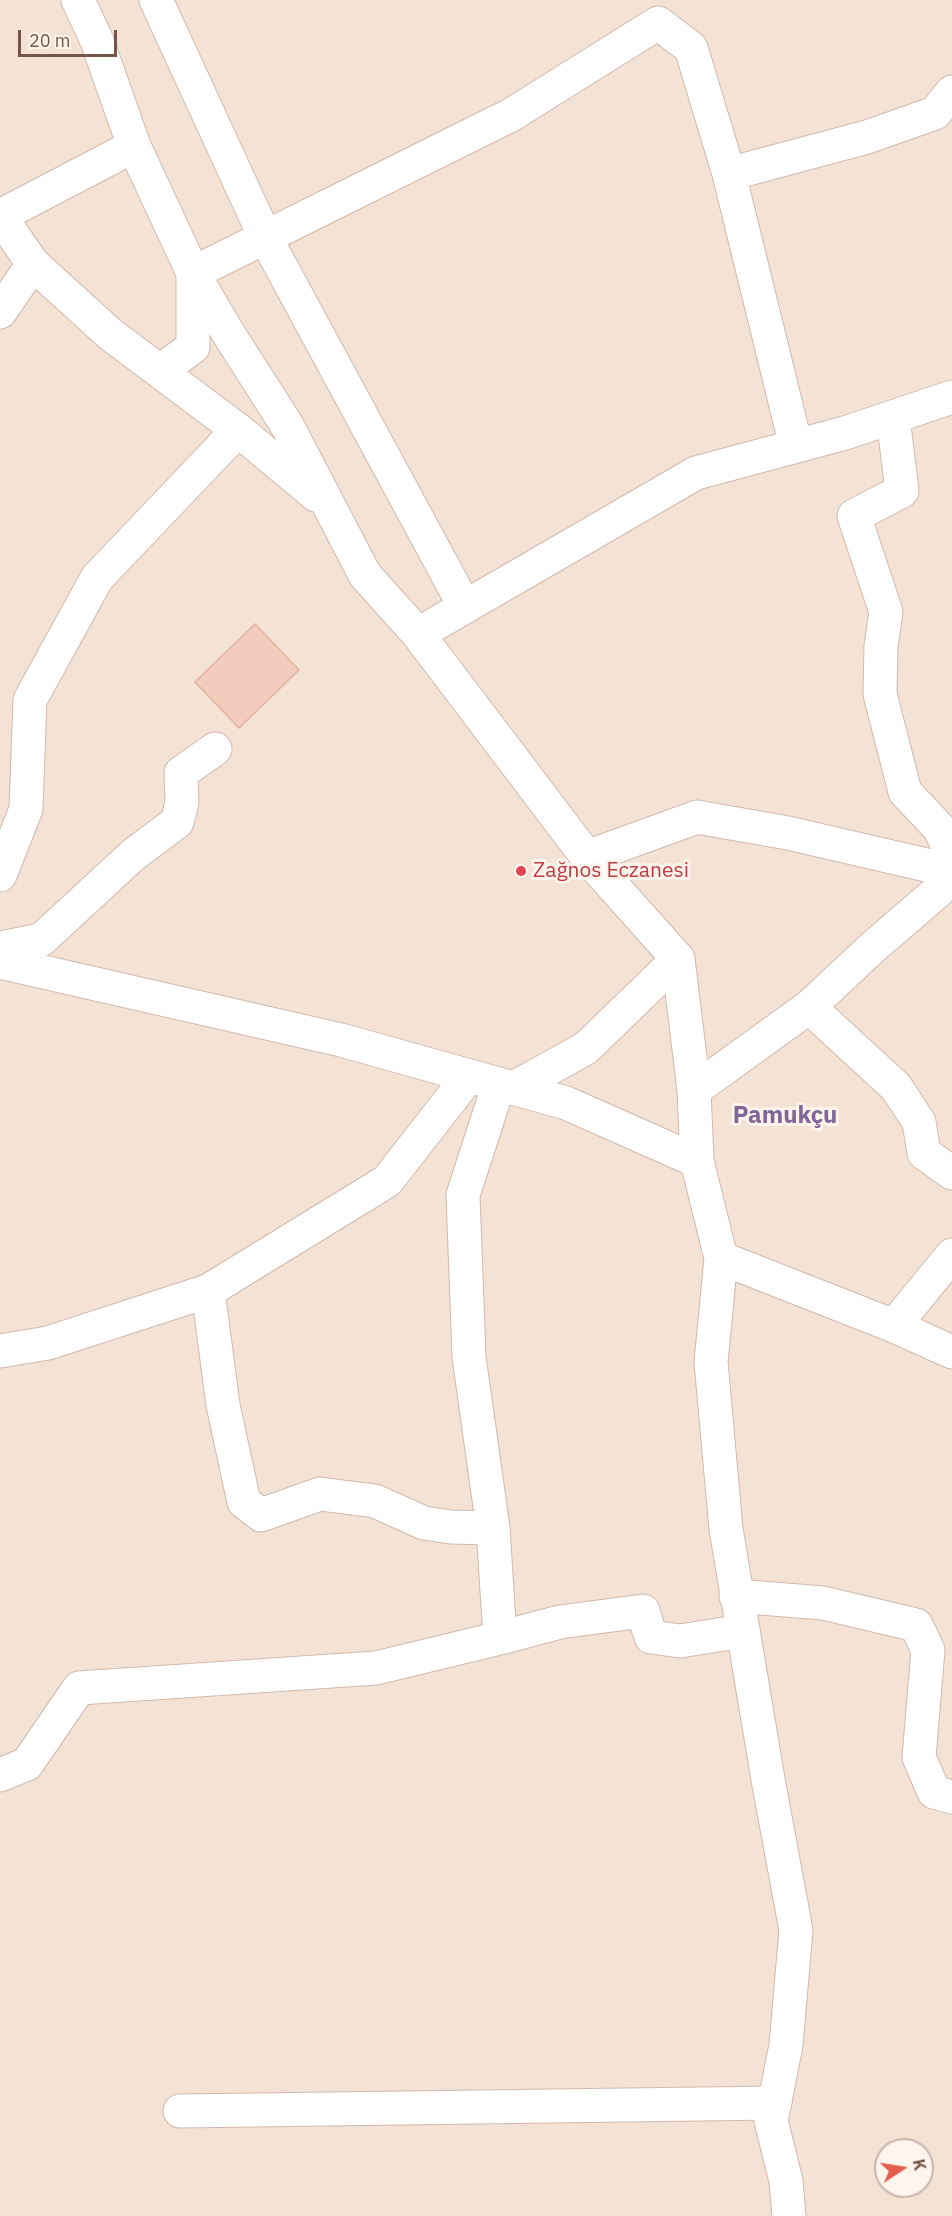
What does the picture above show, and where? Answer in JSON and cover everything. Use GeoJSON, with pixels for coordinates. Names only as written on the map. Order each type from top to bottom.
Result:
{"type":"FeatureCollection","features":[{"type":"Feature","properties":{"kind":"street"},"geometry":{"type":"LineString","coordinates":[[156,0],[265,237],[465,608]]}},
{"type":"Feature","properties":{"kind":"street"},"geometry":{"type":"LineString","coordinates":[[87,3],[97,41],[134,146],[194,273],[228,333],[288,427],[365,574],[418,634],[588,857],[678,959],[694,1089],[697,1161],[721,1258],[711,1362],[726,1529],[796,1930],[786,2045],[771,2121],[786,2181],[789,2216]]}},
{"type":"Feature","properties":{"kind":"street"},"geometry":{"type":"LineString","coordinates":[[194,273],[511,115],[658,23],[690,48],[729,174],[796,446]]}},
{"type":"Feature","properties":{"kind":"street"},"geometry":{"type":"LineString","coordinates":[[729,174],[867,137],[935,113],[952,92]]}},
{"type":"Feature","properties":{"kind":"street"},"geometry":{"type":"LineString","coordinates":[[134,146],[0,216],[33,264],[110,334],[238,430],[328,505]]}},
{"type":"Feature","properties":{"kind":"street"},"geometry":{"type":"LineString","coordinates":[[0,312],[33,264]]}},
{"type":"Feature","properties":{"kind":"street"},"geometry":{"type":"LineString","coordinates":[[160,371],[193,347],[194,273]]}},
{"type":"Feature","properties":{"kind":"street"},"geometry":{"type":"LineString","coordinates":[[418,634],[696,473],[845,433],[952,397]]}},
{"type":"Feature","properties":{"kind":"street"},"geometry":{"type":"LineString","coordinates":[[893,417],[902,491],[854,516],[886,612],[881,646],[880,694],[905,792],[940,829],[952,856]]}},
{"type":"Feature","properties":{"kind":"street"},"geometry":{"type":"LineString","coordinates":[[0,876],[27,809],[30,700],[98,578],[238,430]]}},
{"type":"Feature","properties":{"kind":"street"},"geometry":{"type":"LineString","coordinates":[[0,948],[41,940],[133,855],[177,822],[182,803],[181,773],[215,749]]}},
{"type":"Feature","properties":{"kind":"street"},"geometry":{"type":"LineString","coordinates":[[588,857],[697,817],[788,832],[952,871]]}},
{"type":"Feature","properties":{"kind":"street"},"geometry":{"type":"LineString","coordinates":[[694,1089],[809,1007],[872,948],[952,879]]}},
{"type":"Feature","properties":{"kind":"street"},"geometry":{"type":"LineString","coordinates":[[0,1351],[48,1342],[208,1291],[387,1181],[494,1083],[586,1048],[678,959]]}},
{"type":"Feature","properties":{"kind":"street"},"geometry":{"type":"LineString","coordinates":[[0,962],[341,1040],[566,1102],[697,1161]]}},
{"type":"Feature","properties":{"kind":"street"},"geometry":{"type":"LineString","coordinates":[[809,1007],[896,1087],[919,1122],[924,1153],[952,1173]]}},
{"type":"Feature","properties":{"kind":"street"},"geometry":{"type":"LineString","coordinates":[[494,1083],[463,1195],[469,1357],[493,1528],[500,1638]]}},
{"type":"Feature","properties":{"kind":"street"},"geometry":{"type":"LineString","coordinates":[[894,1326],[952,1255]]}},
{"type":"Feature","properties":{"kind":"street"},"geometry":{"type":"LineString","coordinates":[[721,1258],[894,1326],[952,1352]]}},
{"type":"Feature","properties":{"kind":"street"},"geometry":{"type":"LineString","coordinates":[[208,1291],[223,1405],[244,1502],[261,1515],[320,1494],[375,1501],[424,1523],[451,1527],[493,1528]]}},
{"type":"Feature","properties":{"kind":"street"},"geometry":{"type":"LineString","coordinates":[[736,1596],[823,1603],[916,1625],[928,1650],[919,1757],[934,1792],[952,1797]]}},
{"type":"Feature","properties":{"kind":"street"},"geometry":{"type":"LineString","coordinates":[[0,1775],[27,1764],[79,1688],[376,1668],[560,1622],[643,1611],[651,1637],[680,1641],[743,1631]]}},
{"type":"Feature","properties":{"kind":"street"},"geometry":{"type":"LineString","coordinates":[[180,2111],[775,2103]]}},
{"type":"Feature","properties":{"kind":"street"},"geometry":{"type":"LineString","coordinates":[[786,2181],[802,2216]]}},
{"type":"Feature","properties":{"kind":"shaded area"},"geometry":{"type":"Polygon","coordinates":[[[0,0],[952,0],[952,2216],[0,2216],[0,0]]]}},
{"type":"Feature","properties":{"kind":"building"},"geometry":{"type":"Polygon","coordinates":[[[255,624],[299,670],[239,728],[195,682],[255,624]]]}},
{"type":"Feature","properties":{"kind":"place","name":"Zağnos Eczanesi"},"geometry":{"type":"Point","coordinates":[521,871]}},
{"type":"Feature","properties":{"kind":"district","name":"Pamukçu"},"geometry":{"type":"Point","coordinates":[785,1116]}}]}
